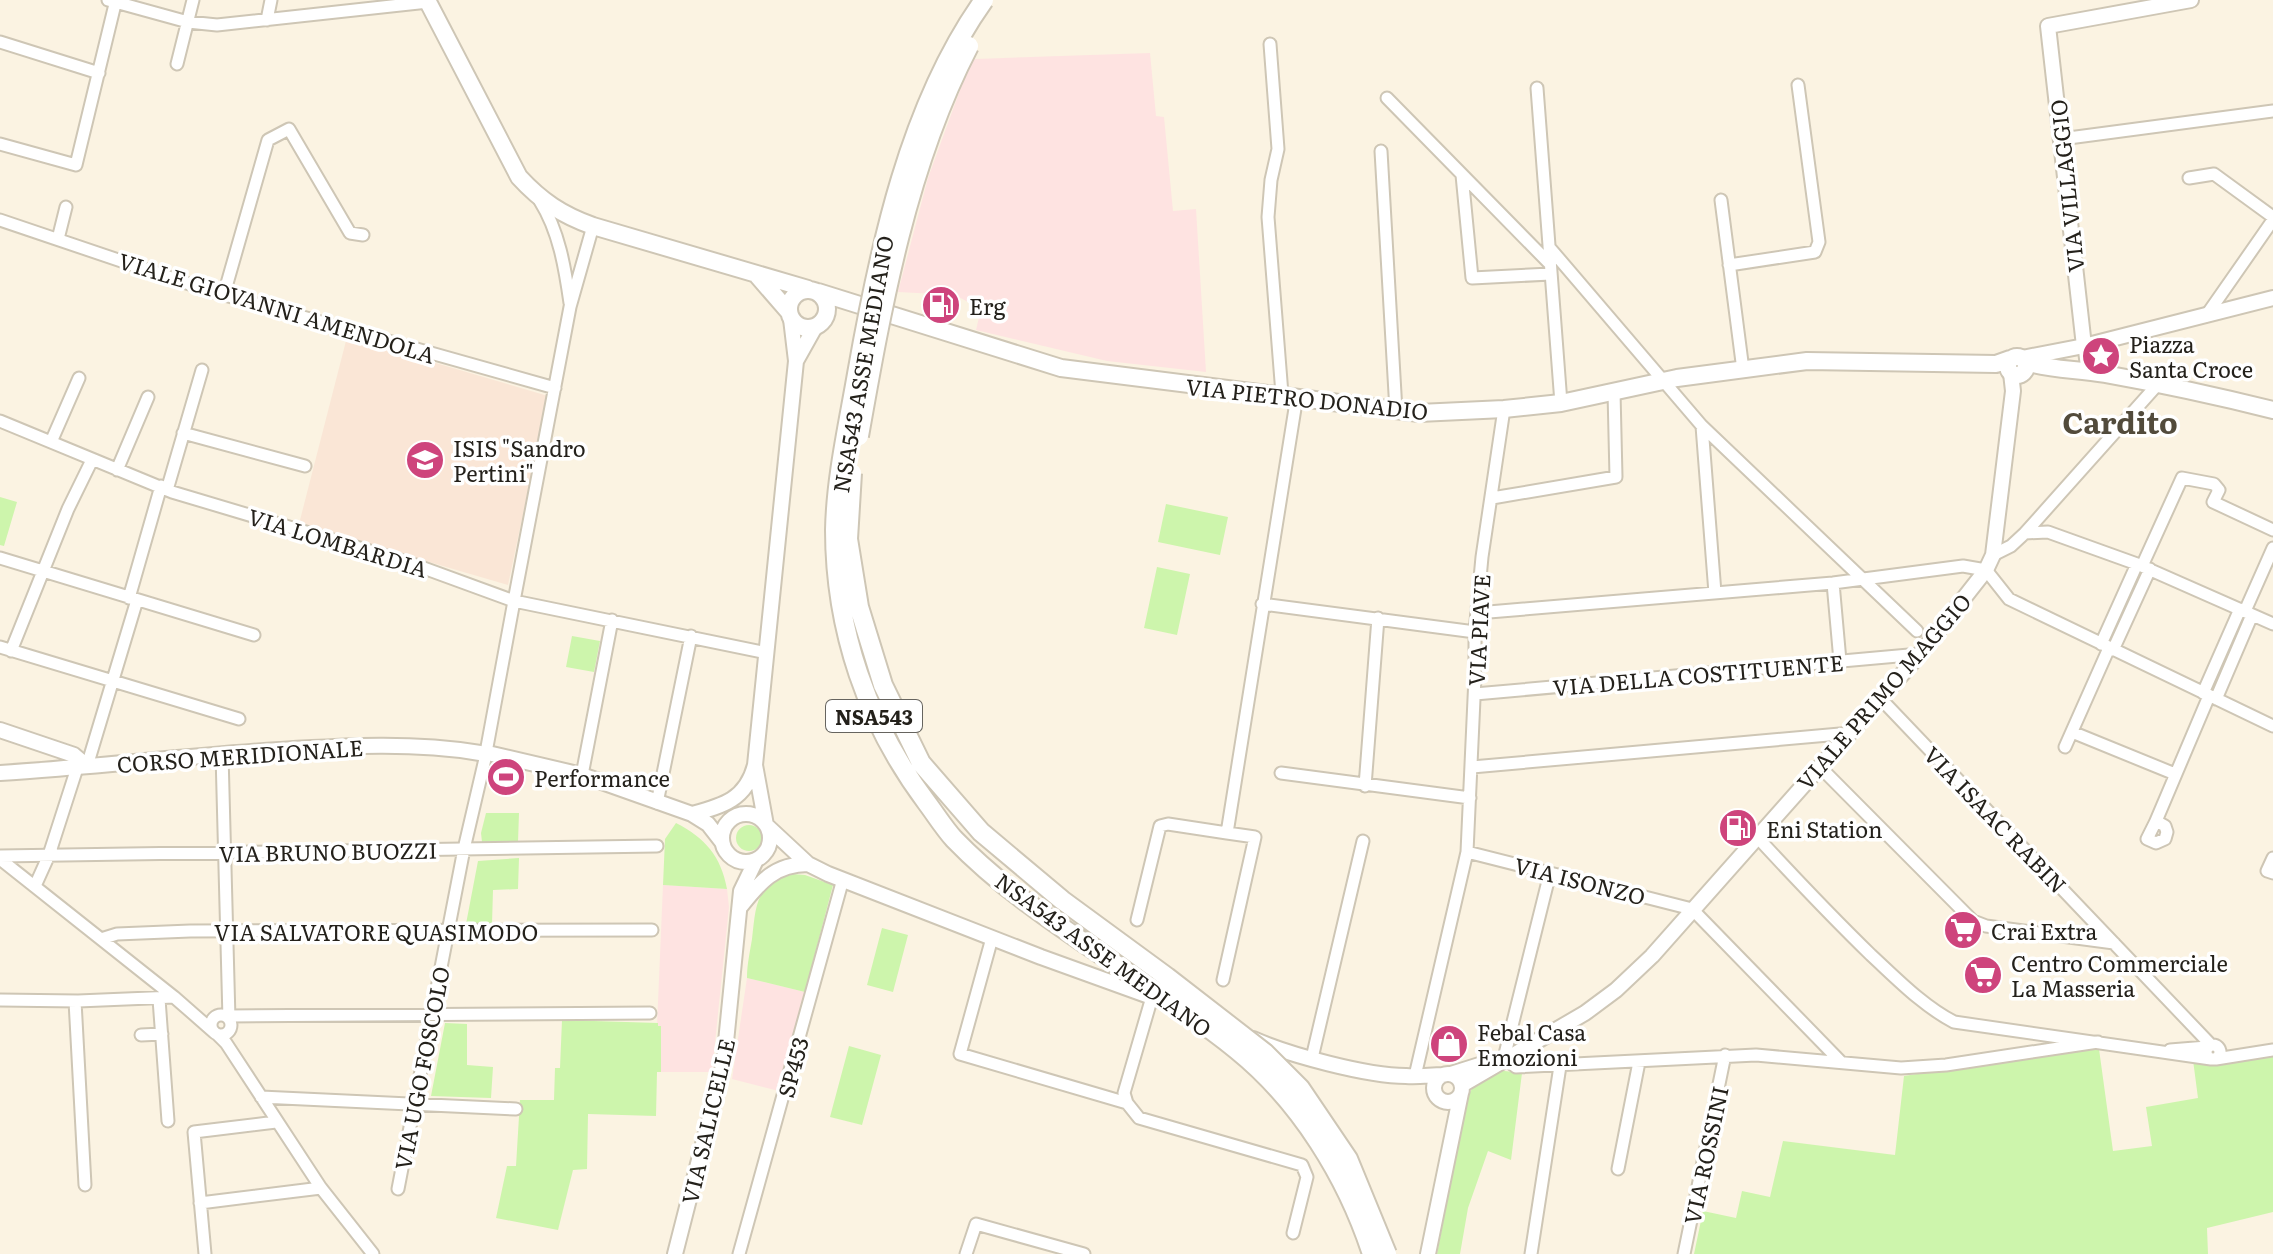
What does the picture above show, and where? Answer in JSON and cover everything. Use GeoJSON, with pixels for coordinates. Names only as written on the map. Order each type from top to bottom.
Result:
{"type":"FeatureCollection","features":[{"type":"Feature","properties":{"kind":"highway","name":"NSA543 ASSE MEDIANO"},"geometry":{"type":"LineString","coordinates":[[984,0],[943,69],[908,158],[872,290],[840,472],[835,528],[844,627],[854,663],[885,739],[909,780],[953,837],[1053,922],[1239,1051],[1294,1109],[1323,1149],[1341,1180],[1372,1254]]}},
{"type":"Feature","properties":{"kind":"highway","name":"NSA543 ASSE MEDIANO"},"geometry":{"type":"LineString","coordinates":[[995,0],[959,66],[918,173],[884,296],[851,475],[850,553],[859,607],[883,685],[921,763],[981,832],[1062,900],[1265,1053],[1300,1088],[1348,1159],[1387,1254]]}},
{"type":"Feature","properties":{"kind":"main road","name":"VIA PIETRO DONADIO"},"geometry":{"type":"LineString","coordinates":[[428,1],[519,177],[539,199],[564,215],[1061,368],[1419,413],[1561,403],[1662,382],[1807,361],[2018,367],[2087,371],[2273,410]]}},
{"type":"Feature","properties":{"kind":"main road"},"geometry":{"type":"LineString","coordinates":[[755,272],[801,327],[818,325],[862,305]]}},
{"type":"Feature","properties":{"kind":"main road"},"geometry":{"type":"LineString","coordinates":[[790,316],[793,296],[813,290],[828,306],[818,325]]}},
{"type":"Feature","properties":{"kind":"street"},"geometry":{"type":"LineString","coordinates":[[177,64],[193,0]]}},
{"type":"Feature","properties":{"kind":"street"},"geometry":{"type":"LineString","coordinates":[[267,20],[271,0]]}},
{"type":"Feature","properties":{"kind":"street","name":"VIA VILLAGGIO"},"geometry":{"type":"LineString","coordinates":[[2084,346],[2048,26],[2191,0]]}},
{"type":"Feature","properties":{"kind":"street"},"geometry":{"type":"LineString","coordinates":[[0,144],[76,165],[113,1],[188,22],[217,25],[428,1]]}},
{"type":"Feature","properties":{"kind":"street"},"geometry":{"type":"LineString","coordinates":[[0,42],[99,73]]}},
{"type":"Feature","properties":{"kind":"street"},"geometry":{"type":"LineString","coordinates":[[1227,833],[1290,395],[1268,217],[1271,180],[1278,149],[1270,44]]}},
{"type":"Feature","properties":{"kind":"street"},"geometry":{"type":"LineString","coordinates":[[1729,265],[1815,252],[1819,242],[1798,85]]}},
{"type":"Feature","properties":{"kind":"street"},"geometry":{"type":"LineString","coordinates":[[1537,88],[1561,403]]}},
{"type":"Feature","properties":{"kind":"street"},"geometry":{"type":"LineString","coordinates":[[1387,98],[1550,269]]}},
{"type":"Feature","properties":{"kind":"street"},"geometry":{"type":"LineString","coordinates":[[2061,139],[2273,111]]}},
{"type":"Feature","properties":{"kind":"street"},"geometry":{"type":"LineString","coordinates":[[224,294],[268,140],[289,129],[350,233],[363,235]]}},
{"type":"Feature","properties":{"kind":"street"},"geometry":{"type":"LineString","coordinates":[[1381,151],[1396,411]]}},
{"type":"Feature","properties":{"kind":"street"},"geometry":{"type":"LineString","coordinates":[[2189,178],[2214,174],[2273,218],[2206,316]]}},
{"type":"Feature","properties":{"kind":"street"},"geometry":{"type":"LineString","coordinates":[[1462,175],[1472,278],[1550,269]]}},
{"type":"Feature","properties":{"kind":"street"},"geometry":{"type":"LineString","coordinates":[[539,199],[549,215],[556,238],[570,307]]}},
{"type":"Feature","properties":{"kind":"street"},"geometry":{"type":"LineString","coordinates":[[1721,200],[1743,370]]}},
{"type":"Feature","properties":{"kind":"street"},"geometry":{"type":"LineString","coordinates":[[58,239],[66,207]]}},
{"type":"Feature","properties":{"kind":"street","name":"VIALE GIOVANNI AMENDOLA"},"geometry":{"type":"LineString","coordinates":[[0,220],[224,294],[555,388]]}},
{"type":"Feature","properties":{"kind":"street"},"geometry":{"type":"LineString","coordinates":[[486,753],[570,307],[593,226]]}},
{"type":"Feature","properties":{"kind":"street"},"geometry":{"type":"LineString","coordinates":[[1549,247],[1702,426],[1917,631]]}},
{"type":"Feature","properties":{"kind":"street"},"geometry":{"type":"LineString","coordinates":[[2018,367],[2084,346],[2273,298]]}},
{"type":"Feature","properties":{"kind":"street"},"geometry":{"type":"LineString","coordinates":[[741,815],[751,797],[756,770],[796,361],[790,316]]}},
{"type":"Feature","properties":{"kind":"street"},"geometry":{"type":"LineString","coordinates":[[796,361],[818,325]]}},
{"type":"Feature","properties":{"kind":"street"},"geometry":{"type":"LineString","coordinates":[[2084,346],[2087,371]]}},
{"type":"Feature","properties":{"kind":"street","name":"VIALE PRIMO MAGGIO"},"geometry":{"type":"LineString","coordinates":[[1441,1098],[1455,1100],[1454,1082],[1585,1013],[1616,990],[1652,956],[1920,654],[1986,570],[1993,555],[2018,367]]}},
{"type":"Feature","properties":{"kind":"street"},"geometry":{"type":"LineString","coordinates":[[35,886],[113,681],[164,488],[202,370]]}},
{"type":"Feature","properties":{"kind":"street"},"geometry":{"type":"LineString","coordinates":[[51,442],[79,378]]}},
{"type":"Feature","properties":{"kind":"street"},"geometry":{"type":"LineString","coordinates":[[1993,555],[2011,546],[2025,533],[2158,384]]}},
{"type":"Feature","properties":{"kind":"street"},"geometry":{"type":"LineString","coordinates":[[1492,498],[1616,477],[1614,392]]}},
{"type":"Feature","properties":{"kind":"street"},"geometry":{"type":"LineString","coordinates":[[117,470],[148,397]]}},
{"type":"Feature","properties":{"kind":"street","name":"VIA PIAVE"},"geometry":{"type":"LineString","coordinates":[[1415,1076],[1467,852],[1475,632],[1482,557],[1504,409]]}},
{"type":"Feature","properties":{"kind":"street","name":"VIA LOMBARDIA"},"geometry":{"type":"LineString","coordinates":[[0,421],[164,488],[410,563],[514,601],[767,653]]}},
{"type":"Feature","properties":{"kind":"street"},"geometry":{"type":"LineString","coordinates":[[1702,426],[1715,593]]}},
{"type":"Feature","properties":{"kind":"street"},"geometry":{"type":"LineString","coordinates":[[183,433],[305,466]]}},
{"type":"Feature","properties":{"kind":"street"},"geometry":{"type":"LineString","coordinates":[[92,460],[5,649],[239,719]]}},
{"type":"Feature","properties":{"kind":"street"},"geometry":{"type":"LineString","coordinates":[[2065,747],[2182,478],[2218,486],[2213,502],[2273,530]]}},
{"type":"Feature","properties":{"kind":"street"},"geometry":{"type":"LineString","coordinates":[[2025,533],[2048,532],[2143,566],[2273,624]]}},
{"type":"Feature","properties":{"kind":"street"},"geometry":{"type":"LineString","coordinates":[[2156,821],[2273,548]]}},
{"type":"Feature","properties":{"kind":"street"},"geometry":{"type":"LineString","coordinates":[[0,558],[254,635]]}},
{"type":"Feature","properties":{"kind":"street"},"geometry":{"type":"LineString","coordinates":[[1477,613],[1833,583],[1963,566],[1986,570],[2009,599],[2273,726]]}},
{"type":"Feature","properties":{"kind":"street"},"geometry":{"type":"LineString","coordinates":[[1833,583],[1840,661]]}},
{"type":"Feature","properties":{"kind":"street"},"geometry":{"type":"LineString","coordinates":[[1262,604],[1475,632]]}},
{"type":"Feature","properties":{"kind":"street"},"geometry":{"type":"LineString","coordinates":[[1365,786],[1378,618]]}},
{"type":"Feature","properties":{"kind":"street"},"geometry":{"type":"LineString","coordinates":[[582,775],[612,620]]}},
{"type":"Feature","properties":{"kind":"street"},"geometry":{"type":"LineString","coordinates":[[657,803],[691,636]]}},
{"type":"Feature","properties":{"kind":"street","name":"VIA DELLA COSTITUENTE"},"geometry":{"type":"LineString","coordinates":[[1475,694],[1920,654]]}},
{"type":"Feature","properties":{"kind":"street","name":"VIA ISAAC RABIN"},"geometry":{"type":"LineString","coordinates":[[1880,698],[2213,1051]]}},
{"type":"Feature","properties":{"kind":"street"},"geometry":{"type":"LineString","coordinates":[[0,730],[74,755],[82,767]]}},
{"type":"Feature","properties":{"kind":"street"},"geometry":{"type":"LineString","coordinates":[[2072,732],[2175,774]]}},
{"type":"Feature","properties":{"kind":"street"},"geometry":{"type":"LineString","coordinates":[[1472,767],[1851,733]]}},
{"type":"Feature","properties":{"kind":"street","name":"CORSO MERIDIONALE"},"geometry":{"type":"LineString","coordinates":[[0,773],[344,746],[440,747],[486,753],[582,775],[692,814]]}},
{"type":"Feature","properties":{"kind":"street","name":"VIA UGO FOSCOLO"},"geometry":{"type":"LineString","coordinates":[[398,1189],[464,849],[486,753]]}},
{"type":"Feature","properties":{"kind":"street"},"geometry":{"type":"LineString","coordinates":[[222,754],[227,1019],[233,1054]]}},
{"type":"Feature","properties":{"kind":"street"},"geometry":{"type":"LineString","coordinates":[[1819,766],[1973,921],[1986,926],[2114,943]]}},
{"type":"Feature","properties":{"kind":"street"},"geometry":{"type":"LineString","coordinates":[[692,814],[724,806],[739,795],[756,770]]}},
{"type":"Feature","properties":{"kind":"street"},"geometry":{"type":"LineString","coordinates":[[741,891],[756,860],[769,844],[756,770]]}},
{"type":"Feature","properties":{"kind":"street"},"geometry":{"type":"LineString","coordinates":[[1281,773],[1470,798]]}},
{"type":"Feature","properties":{"kind":"street"},"geometry":{"type":"LineString","coordinates":[[692,814],[708,824],[722,842],[731,857],[741,891]]}},
{"type":"Feature","properties":{"kind":"street"},"geometry":{"type":"LineString","coordinates":[[722,842],[730,820],[741,815],[753,815],[808,864],[992,938],[1152,997],[1260,1043],[1383,1074],[1454,1082]]}},
{"type":"Feature","properties":{"kind":"street"},"geometry":{"type":"LineString","coordinates":[[1137,920],[1160,826],[1168,824],[1255,837],[1223,980]]}},
{"type":"Feature","properties":{"kind":"street"},"geometry":{"type":"LineString","coordinates":[[1758,838],[1894,977],[1954,1022],[2165,1051],[2239,1054],[2273,1050]]}},
{"type":"Feature","properties":{"kind":"street"},"geometry":{"type":"LineString","coordinates":[[1312,1058],[1363,841]]}},
{"type":"Feature","properties":{"kind":"street","name":"VIA BRUNO BUOZZI"},"geometry":{"type":"LineString","coordinates":[[0,858],[657,846]]}},
{"type":"Feature","properties":{"kind":"street","name":"VIA ISONZO"},"geometry":{"type":"LineString","coordinates":[[1467,852],[1692,909]]}},
{"type":"Feature","properties":{"kind":"street"},"geometry":{"type":"LineString","coordinates":[[731,857],[743,862],[756,860]]}},
{"type":"Feature","properties":{"kind":"street"},"geometry":{"type":"LineString","coordinates":[[0,858],[6,869],[35,886],[216,1033],[321,1188],[373,1254]]}},
{"type":"Feature","properties":{"kind":"street"},"geometry":{"type":"LineString","coordinates":[[2273,858],[2267,871],[2273,873]]}},
{"type":"Feature","properties":{"kind":"street"},"geometry":{"type":"LineString","coordinates":[[740,908],[758,883],[770,874],[795,864],[808,864]]}},
{"type":"Feature","properties":{"kind":"street"},"geometry":{"type":"LineString","coordinates":[[1550,873],[1504,1058],[1516,1067],[1756,1055],[1901,1068],[1946,1065],[2098,1042]]}},
{"type":"Feature","properties":{"kind":"street","name":"SP453"},"geometry":{"type":"LineString","coordinates":[[739,1254],[843,879]]}},
{"type":"Feature","properties":{"kind":"street","name":"VIA SALICELLE"},"geometry":{"type":"LineString","coordinates":[[675,1254],[724,1062],[741,891]]}},
{"type":"Feature","properties":{"kind":"street"},"geometry":{"type":"LineString","coordinates":[[1692,909],[1841,1062]]}},
{"type":"Feature","properties":{"kind":"street","name":"VIA SALVATORE QUASIMODO"},"geometry":{"type":"LineString","coordinates":[[101,939],[117,934],[227,932],[652,930]]}},
{"type":"Feature","properties":{"kind":"street"},"geometry":{"type":"LineString","coordinates":[[992,938],[960,1054],[1127,1103]]}},
{"type":"Feature","properties":{"kind":"street"},"geometry":{"type":"LineString","coordinates":[[0,1000],[174,997]]}},
{"type":"Feature","properties":{"kind":"street"},"geometry":{"type":"LineString","coordinates":[[1152,997],[1124,1093],[1127,1103],[1139,1118],[1302,1165],[1307,1177],[1293,1233]]}},
{"type":"Feature","properties":{"kind":"street"},"geometry":{"type":"LineString","coordinates":[[159,999],[168,1121]]}},
{"type":"Feature","properties":{"kind":"street"},"geometry":{"type":"LineString","coordinates":[[75,1001],[85,1185]]}},
{"type":"Feature","properties":{"kind":"street"},"geometry":{"type":"LineString","coordinates":[[191,1011],[227,1019]]}},
{"type":"Feature","properties":{"kind":"street"},"geometry":{"type":"LineString","coordinates":[[216,1033],[211,1023],[243,1016],[650,1013]]}},
{"type":"Feature","properties":{"kind":"street"},"geometry":{"type":"LineString","coordinates":[[141,1035],[162,1034]]}},
{"type":"Feature","properties":{"kind":"street","name":"VIA ROSSINI"},"geometry":{"type":"LineString","coordinates":[[1684,1254],[1725,1055]]}},
{"type":"Feature","properties":{"kind":"street"},"geometry":{"type":"LineString","coordinates":[[1618,1169],[1639,1062]]}},
{"type":"Feature","properties":{"kind":"street"},"geometry":{"type":"LineString","coordinates":[[1531,1254],[1560,1066]]}},
{"type":"Feature","properties":{"kind":"street"},"geometry":{"type":"LineString","coordinates":[[1415,1076],[1441,1098]]}},
{"type":"Feature","properties":{"kind":"street"},"geometry":{"type":"LineString","coordinates":[[1430,1249],[1449,1157],[1451,1129],[1435,1085],[1454,1082]]}},
{"type":"Feature","properties":{"kind":"street"},"geometry":{"type":"LineString","coordinates":[[1449,1157],[1454,1082]]}},
{"type":"Feature","properties":{"kind":"street"},"geometry":{"type":"LineString","coordinates":[[261,1097],[516,1109]]}},
{"type":"Feature","properties":{"kind":"street"},"geometry":{"type":"LineString","coordinates":[[205,1254],[194,1132],[276,1122]]}},
{"type":"Feature","properties":{"kind":"street"},"geometry":{"type":"LineString","coordinates":[[200,1203],[321,1188]]}},
{"type":"Feature","properties":{"kind":"street"},"geometry":{"type":"LineString","coordinates":[[966,1254],[976,1224],[1084,1254]]}},
{"type":"Feature","properties":{"kind":"shaded area"},"geometry":{"type":"Polygon","coordinates":[[[1150,53],[1156,116],[1164,117],[1173,211],[1196,209],[1206,372],[1107,361],[976,330],[981,309],[955,295],[898,292],[928,178],[968,68],[975,59],[1150,53]]]}},
{"type":"Feature","properties":{"kind":"shaded area","name":"ISIS \"Sandro Pertini\""},"geometry":{"type":"Polygon","coordinates":[[[347,337],[548,396],[508,585],[299,524],[347,337]]]}},
{"type":"Feature","properties":{"kind":"shaded area"},"geometry":{"type":"Polygon","coordinates":[[[663,885],[727,889],[729,907],[712,1072],[661,1072],[661,1027],[657,1026],[663,885]]]}},
{"type":"Feature","properties":{"kind":"shaded area"},"geometry":{"type":"Polygon","coordinates":[[[747,978],[805,992],[779,1091],[732,1079],[747,978]]]}},
{"type":"Feature","properties":{"kind":"green space"},"geometry":{"type":"Polygon","coordinates":[[[0,497],[17,502],[4,546],[0,545],[0,497]]]}},
{"type":"Feature","properties":{"kind":"green space"},"geometry":{"type":"Polygon","coordinates":[[[1166,504],[1228,517],[1220,555],[1158,542],[1166,504]]]}},
{"type":"Feature","properties":{"kind":"green space"},"geometry":{"type":"Polygon","coordinates":[[[1157,567],[1190,574],[1177,635],[1144,628],[1157,567]]]}},
{"type":"Feature","properties":{"kind":"green space"},"geometry":{"type":"Polygon","coordinates":[[[572,636],[600,641],[594,672],[566,667],[572,636]]]}},
{"type":"Feature","properties":{"kind":"green space"},"geometry":{"type":"Polygon","coordinates":[[[486,813],[519,813],[518,842],[482,842],[486,813]]]}},
{"type":"Feature","properties":{"kind":"green space"},"geometry":{"type":"Polygon","coordinates":[[[676,823],[710,849],[721,867],[727,889],[663,885],[665,839],[676,823]]]}},
{"type":"Feature","properties":{"kind":"green space"},"geometry":{"type":"Polygon","coordinates":[[[749,825],[758,829],[762,838],[758,847],[749,851],[740,847],[736,838],[740,829],[749,825]]]}},
{"type":"Feature","properties":{"kind":"green space"},"geometry":{"type":"Polygon","coordinates":[[[519,858],[518,889],[493,890],[492,924],[466,924],[478,861],[519,858]]]}},
{"type":"Feature","properties":{"kind":"green space"},"geometry":{"type":"Polygon","coordinates":[[[793,874],[833,885],[805,992],[747,978],[760,898],[771,884],[793,874]]]}},
{"type":"Feature","properties":{"kind":"green space"},"geometry":{"type":"Polygon","coordinates":[[[882,928],[908,935],[893,992],[867,985],[882,928]]]}},
{"type":"Feature","properties":{"kind":"green space"},"geometry":{"type":"Polygon","coordinates":[[[562,1020],[658,1023],[661,1026],[661,1072],[657,1072],[656,1116],[588,1114],[587,1169],[573,1170],[558,1230],[496,1218],[507,1166],[516,1166],[520,1100],[554,1100],[555,1068],[560,1068],[562,1020]]]}},
{"type":"Feature","properties":{"kind":"green space"},"geometry":{"type":"Polygon","coordinates":[[[445,1023],[467,1024],[467,1065],[493,1067],[491,1098],[431,1096],[445,1023]]]}},
{"type":"Feature","properties":{"kind":"green space"},"geometry":{"type":"Polygon","coordinates":[[[849,1046],[881,1055],[862,1125],[830,1117],[849,1046]]]}},
{"type":"Feature","properties":{"kind":"green space"},"geometry":{"type":"Polygon","coordinates":[[[2085,1047],[2099,1049],[2113,1151],[2152,1146],[2146,1107],[2198,1098],[2193,1060],[2238,1061],[2273,1056],[2273,1212],[2207,1228],[2208,1254],[1694,1254],[1703,1211],[1736,1218],[1742,1191],[1770,1197],[1783,1141],[1895,1155],[1904,1076],[2085,1047]]]}},
{"type":"Feature","properties":{"kind":"green space"},"geometry":{"type":"Polygon","coordinates":[[[1496,1070],[1522,1073],[1511,1160],[1488,1151],[1468,1208],[1460,1254],[1437,1254],[1467,1096],[1475,1085],[1496,1070]]]}},
{"type":"Feature","properties":{"kind":"place","name":"Erg"},"geometry":{"type":"Point","coordinates":[941,305]}},
{"type":"Feature","properties":{"kind":"place","name":"Piazza Santa Croce"},"geometry":{"type":"Point","coordinates":[2101,356]}},
{"type":"Feature","properties":{"kind":"place","name":"ISIS \"Sandro Pertini\""},"geometry":{"type":"Point","coordinates":[425,460]}},
{"type":"Feature","properties":{"kind":"place","name":"Performance"},"geometry":{"type":"Point","coordinates":[506,777]}},
{"type":"Feature","properties":{"kind":"place","name":"Eni Station"},"geometry":{"type":"Point","coordinates":[1738,828]}},
{"type":"Feature","properties":{"kind":"place","name":"Crai Extra"},"geometry":{"type":"Point","coordinates":[1963,930]}},
{"type":"Feature","properties":{"kind":"place","name":"Centro Commerciale La Masseria"},"geometry":{"type":"Point","coordinates":[1983,975]}},
{"type":"Feature","properties":{"kind":"place","name":"Febal Casa Emozioni"},"geometry":{"type":"Point","coordinates":[1449,1044]}},
{"type":"Feature","properties":{"kind":"district","name":"Cardito"},"geometry":{"type":"Point","coordinates":[2120,421]}}]}
